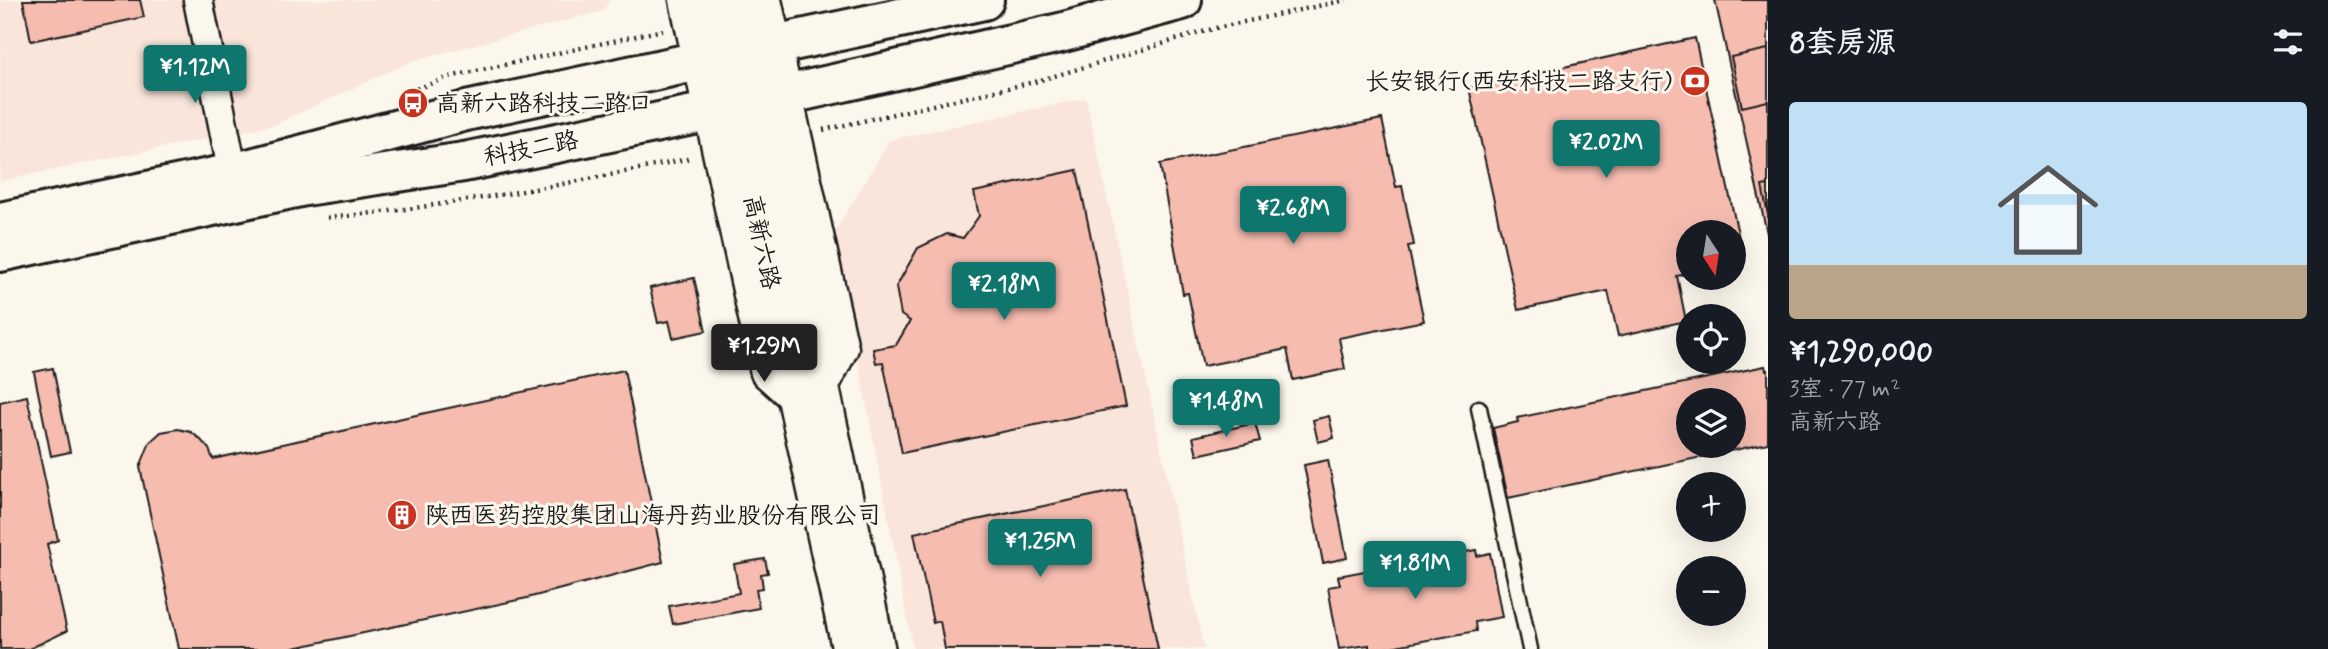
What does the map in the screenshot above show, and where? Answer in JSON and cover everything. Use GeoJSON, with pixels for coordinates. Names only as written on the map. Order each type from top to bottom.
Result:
{"type":"FeatureCollection","features":[{"type":"Feature","properties":{"kind":"main road","name":"科技二路"},"geometry":{"type":"LineString","coordinates":[[0,252],[236,187],[466,111],[984,0]]}},
{"type":"Feature","properties":{"kind":"main road","name":"科技二路"},"geometry":{"type":"LineString","coordinates":[[0,222],[236,187],[305,186],[464,162],[747,103],[1060,33],[1182,0]]}},
{"type":"Feature","properties":{"kind":"street"},"geometry":{"type":"LineString","coordinates":[[198,0],[236,187]]}},
{"type":"Feature","properties":{"kind":"street"},"geometry":{"type":"LineString","coordinates":[[684,0],[736,52],[747,103],[844,348],[809,396]]}},
{"type":"Feature","properties":{"kind":"street","name":"高新六路"},"geometry":{"type":"LineString","coordinates":[[709,0],[736,52],[809,396],[850,649]]}},
{"type":"Feature","properties":{"kind":"street","name":"高新六路"},"geometry":{"type":"LineString","coordinates":[[736,52],[739,0]]}},
{"type":"Feature","properties":{"kind":"street"},"geometry":{"type":"LineString","coordinates":[[736,52],[767,0]]}},
{"type":"Feature","properties":{"kind":"street","name":"高新六路"},"geometry":{"type":"LineString","coordinates":[[809,396],[877,649]]}},
{"type":"Feature","properties":{"kind":"lane"},"geometry":{"type":"LineString","coordinates":[[1479,408],[1530,649]]}},
{"type":"Feature","properties":{"kind":"shaded area"},"geometry":{"type":"Polygon","coordinates":[[[0,0],[610,0],[603,11],[412,61],[273,125],[0,181],[0,0]]]}},
{"type":"Feature","properties":{"kind":"shaded area"},"geometry":{"type":"Polygon","coordinates":[[[1086,98],[1204,649],[913,649],[834,233],[890,140],[1086,98]]]}},
{"type":"Feature","properties":{"kind":"building"},"geometry":{"type":"Polygon","coordinates":[[[23,0],[140,0],[144,17],[31,41],[23,0]]]}},
{"type":"Feature","properties":{"kind":"building"},"geometry":{"type":"Polygon","coordinates":[[[1715,0],[1768,0],[1768,238],[1715,0]]]}},
{"type":"Feature","properties":{"kind":"building"},"geometry":{"type":"Polygon","coordinates":[[[1695,38],[1735,220],[1676,220],[1676,290],[1680,290],[1683,304],[1676,304],[1676,323],[1618,336],[1608,291],[1518,310],[1469,88],[1695,38]]]}},
{"type":"Feature","properties":{"kind":"building"},"geometry":{"type":"Polygon","coordinates":[[[1768,49],[1768,101],[1742,107],[1731,57],[1768,49]]]}},
{"type":"Feature","properties":{"kind":"building"},"geometry":{"type":"Polygon","coordinates":[[[1382,119],[1396,187],[1402,186],[1414,245],[1408,246],[1424,321],[1339,338],[1345,369],[1293,380],[1287,349],[1203,366],[1188,293],[1183,294],[1160,164],[1382,119]]]}},
{"type":"Feature","properties":{"kind":"building"},"geometry":{"type":"Polygon","coordinates":[[[1077,170],[1126,406],[902,453],[883,362],[876,363],[873,349],[896,345],[910,321],[901,315],[896,287],[918,248],[947,234],[963,238],[979,216],[974,192],[1077,170]]]}},
{"type":"Feature","properties":{"kind":"building"},"geometry":{"type":"Polygon","coordinates":[[[1768,185],[1768,215],[1762,186],[1768,185]]]}},
{"type":"Feature","properties":{"kind":"building"},"geometry":{"type":"Polygon","coordinates":[[[694,278],[706,331],[673,338],[669,321],[658,323],[650,288],[694,278]]]}},
{"type":"Feature","properties":{"kind":"building"},"geometry":{"type":"Polygon","coordinates":[[[1765,366],[1768,370],[1768,443],[1746,448],[1746,388],[1676,388],[1676,458],[1697,458],[1508,498],[1493,428],[1518,422],[1517,418],[1727,374],[1746,374],[1746,370],[1765,366]]]}},
{"type":"Feature","properties":{"kind":"building"},"geometry":{"type":"Polygon","coordinates":[[[53,368],[70,452],[51,456],[34,372],[53,368]]]}},
{"type":"Feature","properties":{"kind":"building","name":"陕西医药控股集团山海丹药业股份有限公司"},"geometry":{"type":"Polygon","coordinates":[[[624,370],[663,562],[527,598],[289,649],[179,649],[140,467],[150,442],[161,432],[178,429],[191,432],[209,449],[213,459],[624,370]]]}},
{"type":"Feature","properties":{"kind":"building"},"geometry":{"type":"Polygon","coordinates":[[[27,396],[58,540],[47,544],[67,631],[29,649],[0,649],[0,402],[27,396]]]}},
{"type":"Feature","properties":{"kind":"building"},"geometry":{"type":"Polygon","coordinates":[[[1329,416],[1334,438],[1318,442],[1313,420],[1329,416]]]}},
{"type":"Feature","properties":{"kind":"building"},"geometry":{"type":"Polygon","coordinates":[[[1255,423],[1260,441],[1197,455],[1193,437],[1255,423]]]}},
{"type":"Feature","properties":{"kind":"building"},"geometry":{"type":"Polygon","coordinates":[[[1328,460],[1347,558],[1323,563],[1304,465],[1328,460]]]}},
{"type":"Feature","properties":{"kind":"building"},"geometry":{"type":"Polygon","coordinates":[[[1125,489],[1158,649],[945,649],[940,621],[933,623],[914,533],[1125,489]]]}},
{"type":"Feature","properties":{"kind":"building"},"geometry":{"type":"Polygon","coordinates":[[[1476,550],[1477,556],[1490,553],[1502,617],[1475,622],[1476,631],[1380,649],[1369,649],[1369,645],[1339,649],[1328,587],[1340,585],[1338,576],[1476,550]]]}},
{"type":"Feature","properties":{"kind":"building"},"geometry":{"type":"Polygon","coordinates":[[[765,559],[768,573],[761,574],[763,588],[756,589],[759,608],[673,624],[669,606],[739,593],[734,564],[765,559]]]}},
{"type":"Feature","properties":{"kind":"place","name":"长安银行(西安科技二路支行)"},"geometry":{"type":"Point","coordinates":[1695,81]}},
{"type":"Feature","properties":{"kind":"place","name":"高新六路科技二路口"},"geometry":{"type":"Point","coordinates":[413,103]}},
{"type":"Feature","properties":{"kind":"place","name":"陕西医药控股集团山海丹药业股份有限公司"},"geometry":{"type":"Point","coordinates":[402,515]}}]}
